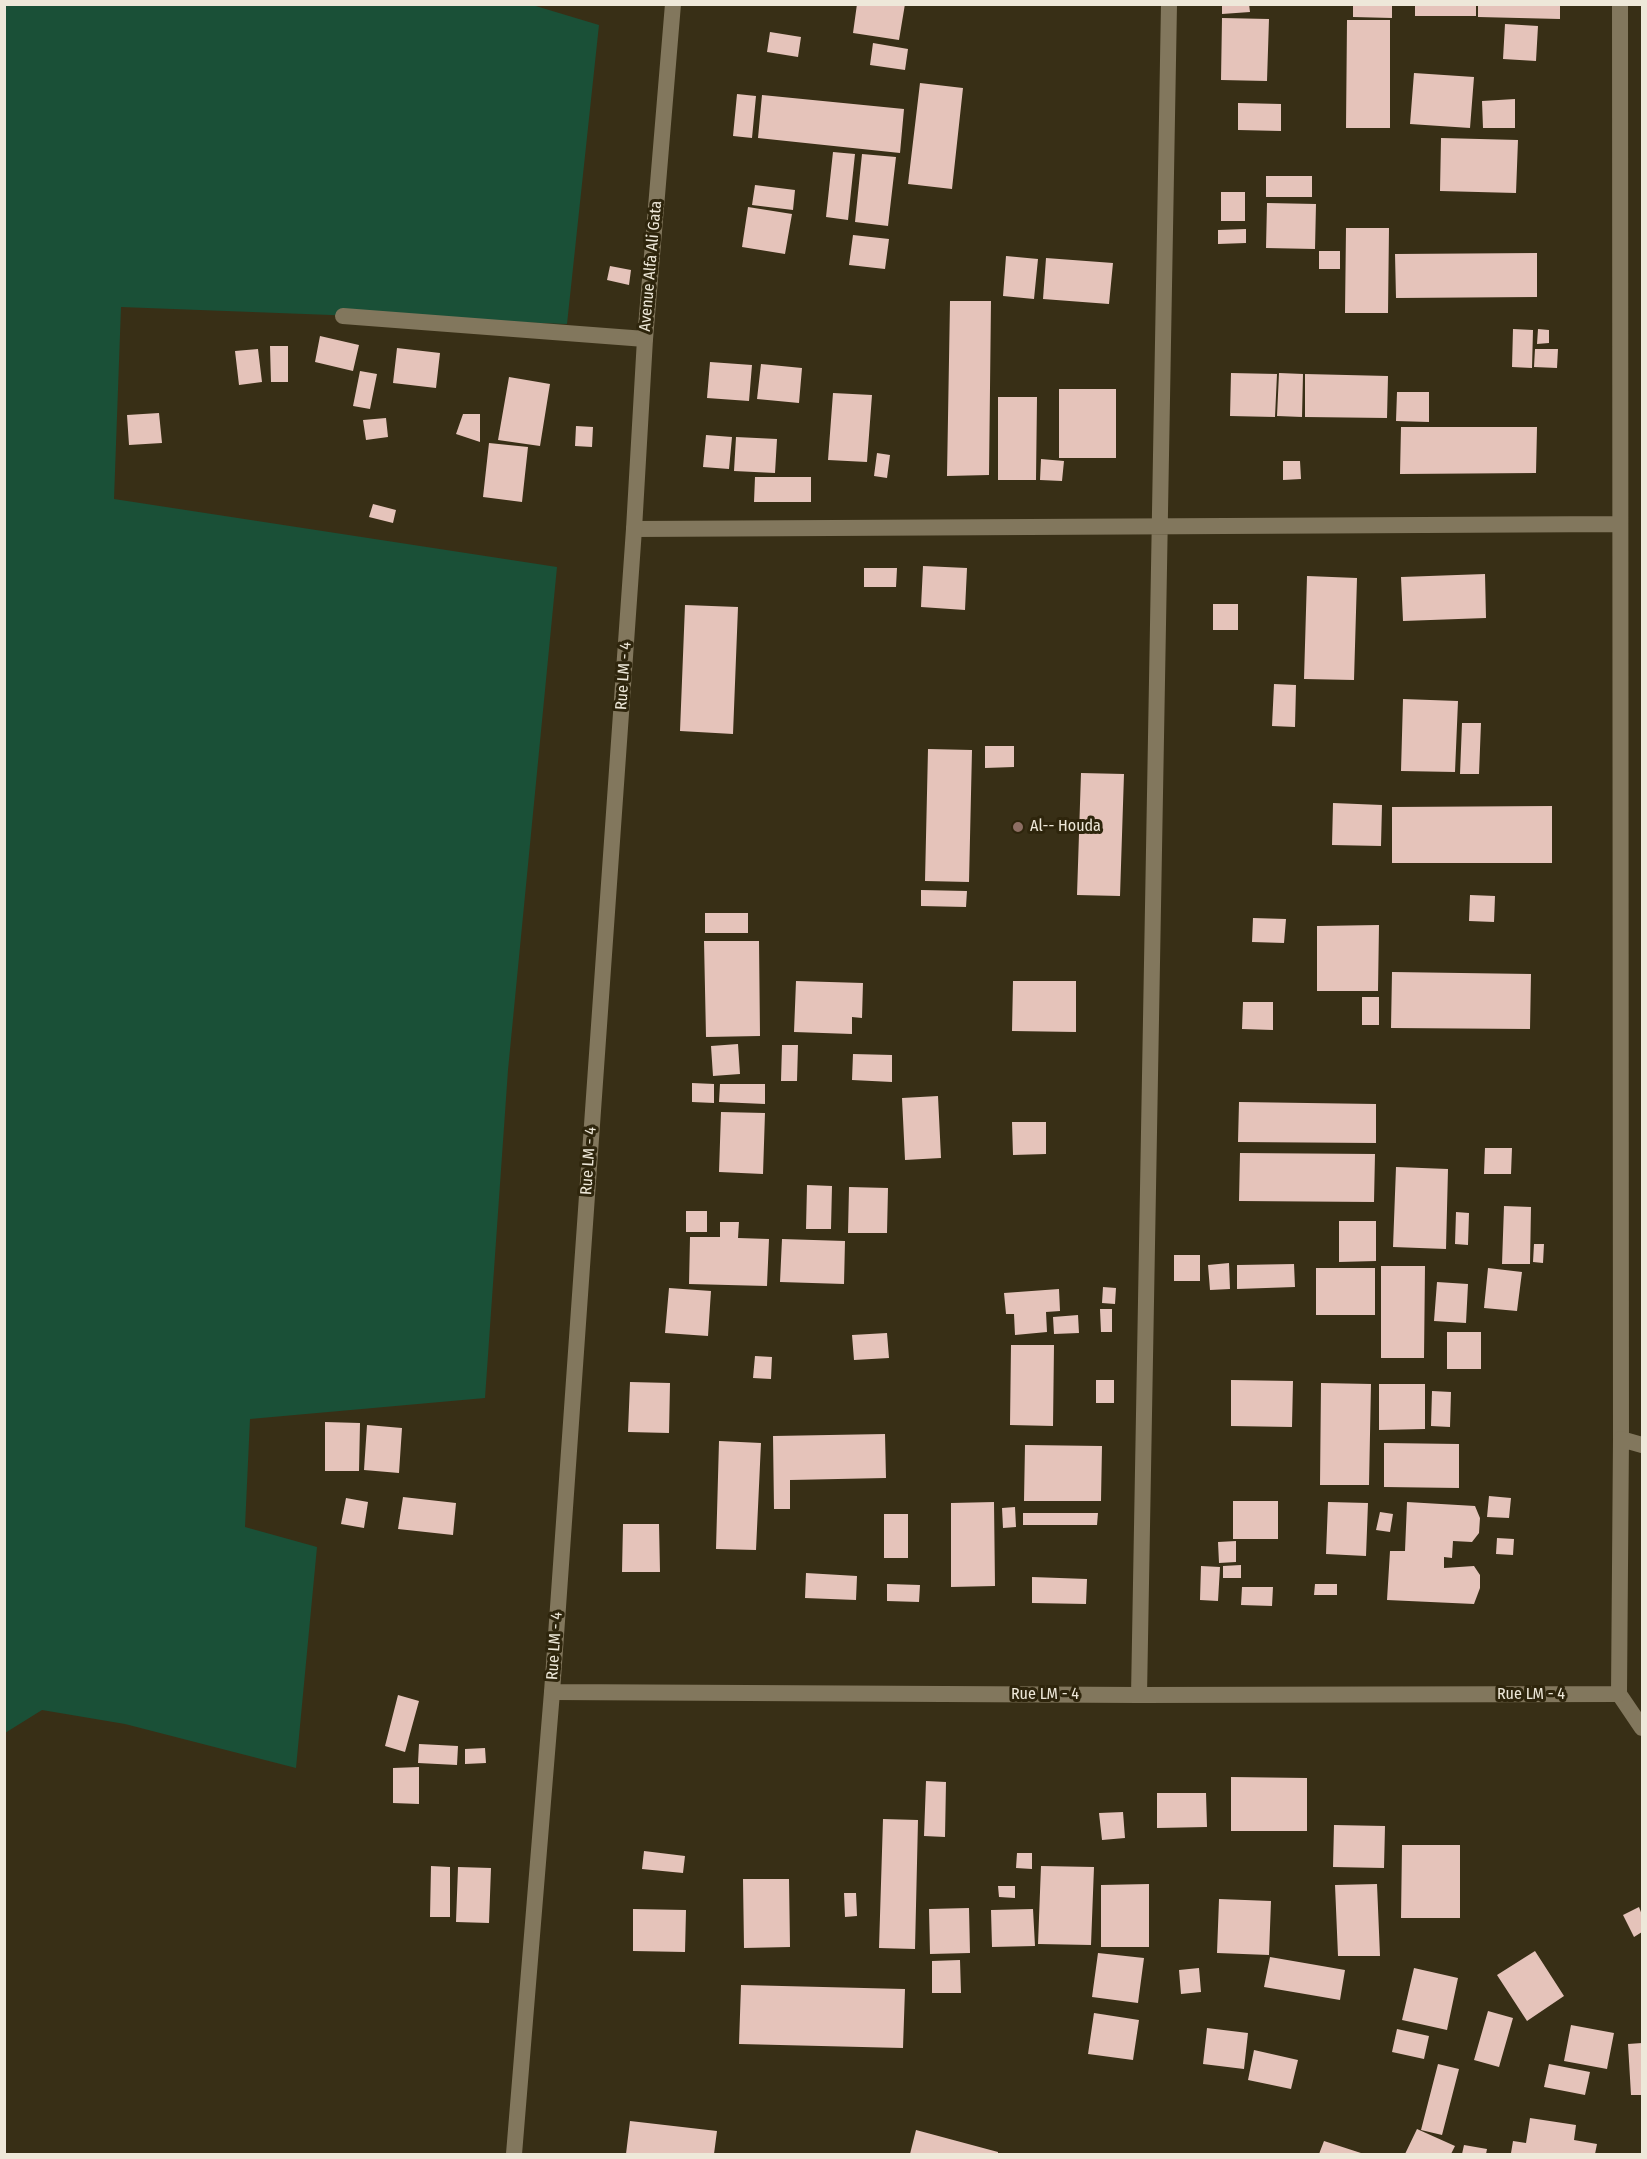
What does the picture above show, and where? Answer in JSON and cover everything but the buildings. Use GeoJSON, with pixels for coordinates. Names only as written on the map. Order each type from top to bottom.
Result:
{"type":"FeatureCollection","features":[{"type":"Feature","properties":{"kind":"street","name":"Avenue Alfa Ali Gata"},"geometry":{"type":"LineString","coordinates":[[634,529],[645,339],[673,4]]}},
{"type":"Feature","properties":{"kind":"street"},"geometry":{"type":"LineString","coordinates":[[1139,1695],[1168,4]]}},
{"type":"Feature","properties":{"kind":"street"},"geometry":{"type":"LineString","coordinates":[[1620,4],[1621,1439],[1619,1694],[1642,1728]]}},
{"type":"Feature","properties":{"kind":"street"},"geometry":{"type":"LineString","coordinates":[[343,316],[645,339]]}},
{"type":"Feature","properties":{"kind":"street"},"geometry":{"type":"LineString","coordinates":[[634,529],[1620,524]]}},
{"type":"Feature","properties":{"kind":"street","name":"Rue LM - 4"},"geometry":{"type":"LineString","coordinates":[[634,529],[552,1692],[1139,1695],[1619,1694]]}},
{"type":"Feature","properties":{"kind":"street"},"geometry":{"type":"LineString","coordinates":[[1621,1439],[1642,1445]]}},
{"type":"Feature","properties":{"kind":"street"},"geometry":{"type":"LineString","coordinates":[[514,2154],[552,1692]]}},
{"type":"Feature","properties":{"kind":"green space"},"geometry":{"type":"Polygon","coordinates":[[[529,4],[599,25],[567,324],[121,307],[114,499],[557,567],[508,1070],[485,1398],[250,1419],[245,1527],[317,1547],[296,1768],[125,1724],[42,1710],[5,1733],[5,5],[529,4]]]}},
{"type":"Feature","properties":{"kind":"place","name":"Al-- Houda"},"geometry":{"type":"Point","coordinates":[1018,827]}}]}
